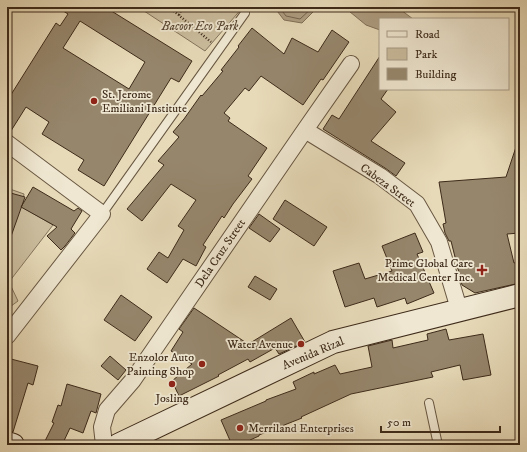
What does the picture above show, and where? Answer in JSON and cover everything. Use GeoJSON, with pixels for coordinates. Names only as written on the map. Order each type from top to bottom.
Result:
{"type":"FeatureCollection","features":[{"type":"Feature","properties":{"kind":"main road","name":"Avenida Rizal"},"geometry":{"type":"LineString","coordinates":[[118,445],[333,342],[459,309],[520,295]]}},
{"type":"Feature","properties":{"kind":"main road"},"geometry":{"type":"LineString","coordinates":[[7,443],[13,445]]}},
{"type":"Feature","properties":{"kind":"street","name":"Dela Cruz Street"},"geometry":{"type":"LineString","coordinates":[[104,445],[102,428],[107,410],[137,374],[351,64]]}},
{"type":"Feature","properties":{"kind":"street","name":"Cabeza Street"},"geometry":{"type":"LineString","coordinates":[[304,130],[380,176],[417,204],[439,242],[459,309]]}},
{"type":"Feature","properties":{"kind":"street"},"geometry":{"type":"LineString","coordinates":[[7,143],[102,214],[7,336]]}},
{"type":"Feature","properties":{"kind":"lane"},"geometry":{"type":"LineString","coordinates":[[102,214],[245,13]]}},
{"type":"Feature","properties":{"kind":"lane"},"geometry":{"type":"LineString","coordinates":[[430,403],[438,445]]}},
{"type":"Feature","properties":{"kind":"path"},"geometry":{"type":"LineString","coordinates":[[169,7],[219,49]]}},
{"type":"Feature","properties":{"kind":"path"},"geometry":{"type":"LineString","coordinates":[[179,15],[182,7]]}},
{"type":"Feature","properties":{"kind":"green space","name":"Bacoor Eco Park"},"geometry":{"type":"Polygon","coordinates":[[[138,7],[243,7],[205,51],[138,7]]]}},
{"type":"Feature","properties":{"kind":"green space"},"geometry":{"type":"Polygon","coordinates":[[[7,188],[24,194],[22,207],[53,225],[9,282],[18,301],[7,309],[7,188]]]}},
{"type":"Feature","properties":{"kind":"water"},"geometry":{"type":"Polygon","coordinates":[[[274,7],[318,7],[302,23],[284,20],[274,7]]]}},
{"type":"Feature","properties":{"kind":"water"},"geometry":{"type":"Polygon","coordinates":[[[344,7],[397,7],[412,18],[379,18],[379,30],[366,25],[344,7]]]}},
{"type":"Feature","properties":{"kind":"building"},"geometry":{"type":"Polygon","coordinates":[[[57,7],[105,7],[192,61],[179,82],[171,78],[104,186],[78,170],[84,160],[42,134],[49,122],[26,107],[9,134],[7,134],[7,101],[56,23],[60,26],[68,14],[57,7]],[[80,21],[63,48],[129,89],[145,62],[80,21]]]}},
{"type":"Feature","properties":{"kind":"building"},"geometry":{"type":"Polygon","coordinates":[[[252,28],[284,54],[292,38],[318,52],[332,30],[349,42],[323,80],[321,79],[303,105],[261,76],[249,91],[245,88],[224,113],[230,118],[228,121],[267,148],[248,176],[252,179],[224,218],[222,216],[203,245],[206,247],[196,266],[183,259],[167,283],[147,269],[159,252],[168,258],[184,230],[178,226],[196,200],[171,184],[142,221],[127,209],[164,165],[158,161],[179,137],[173,132],[201,95],[202,96],[223,71],[221,70],[252,28]]]}},
{"type":"Feature","properties":{"kind":"building"},"geometry":{"type":"Polygon","coordinates":[[[379,58],[379,90],[387,90],[381,99],[396,112],[371,141],[405,163],[396,176],[323,129],[332,115],[339,119],[379,58]]]}},
{"type":"Feature","properties":{"kind":"building"},"geometry":{"type":"Polygon","coordinates":[[[518,141],[520,141],[520,233],[507,234],[514,263],[520,262],[520,283],[475,293],[462,285],[451,241],[449,241],[445,233],[443,224],[446,223],[439,182],[506,177],[518,141]]]}},
{"type":"Feature","properties":{"kind":"building"},"geometry":{"type":"Polygon","coordinates":[[[33,187],[74,211],[78,208],[82,211],[71,229],[75,233],[61,250],[47,236],[57,227],[21,207],[33,187]]]}},
{"type":"Feature","properties":{"kind":"building"},"geometry":{"type":"Polygon","coordinates":[[[7,192],[25,197],[9,242],[7,242],[7,192]]]}},
{"type":"Feature","properties":{"kind":"building"},"geometry":{"type":"Polygon","coordinates":[[[285,200],[327,227],[314,246],[273,219],[285,200]]]}},
{"type":"Feature","properties":{"kind":"building"},"geometry":{"type":"Polygon","coordinates":[[[259,214],[280,229],[270,242],[249,228],[259,214]]]}},
{"type":"Feature","properties":{"kind":"building"},"geometry":{"type":"Polygon","coordinates":[[[415,233],[423,252],[417,254],[434,293],[407,304],[405,298],[377,307],[374,298],[345,307],[333,271],[359,263],[365,279],[392,271],[382,246],[415,233]]]}},
{"type":"Feature","properties":{"kind":"building"},"geometry":{"type":"Polygon","coordinates":[[[255,276],[277,289],[270,300],[248,287],[255,276]]]}},
{"type":"Feature","properties":{"kind":"building"},"geometry":{"type":"Polygon","coordinates":[[[121,295],[152,317],[135,341],[104,320],[121,295]]]}},
{"type":"Feature","properties":{"kind":"building"},"geometry":{"type":"Polygon","coordinates":[[[194,308],[245,342],[242,348],[291,318],[305,342],[279,354],[275,348],[250,362],[248,359],[218,375],[219,376],[179,396],[172,381],[192,364],[171,351],[183,332],[179,329],[194,308]]]}},
{"type":"Feature","properties":{"kind":"building"},"geometry":{"type":"Polygon","coordinates":[[[446,329],[449,340],[483,334],[491,375],[463,380],[460,365],[431,372],[433,377],[351,394],[301,417],[302,418],[259,435],[250,440],[253,445],[232,445],[221,420],[266,400],[296,389],[293,382],[314,372],[314,374],[335,365],[340,374],[372,367],[368,346],[392,340],[393,348],[428,340],[427,334],[446,329]]]}},
{"type":"Feature","properties":{"kind":"building"},"geometry":{"type":"Polygon","coordinates":[[[110,356],[126,370],[118,380],[101,366],[110,356]]]}},
{"type":"Feature","properties":{"kind":"building"},"geometry":{"type":"Polygon","coordinates":[[[11,359],[38,366],[33,385],[28,383],[13,432],[7,431],[7,375],[11,359]]]}},
{"type":"Feature","properties":{"kind":"building"},"geometry":{"type":"Polygon","coordinates":[[[67,384],[101,394],[96,413],[91,411],[83,433],[70,428],[62,445],[53,445],[45,441],[54,423],[52,422],[58,405],[61,406],[67,384]]]}},
{"type":"Feature","properties":{"kind":"place","name":"St. Jerome Emiliani Institute"},"geometry":{"type":"Point","coordinates":[94,101]}},
{"type":"Feature","properties":{"kind":"place","name":"Prime Global Care Medical Center Inc."},"geometry":{"type":"Point","coordinates":[482,270]}},
{"type":"Feature","properties":{"kind":"place","name":"Water Avenue"},"geometry":{"type":"Point","coordinates":[301,344]}},
{"type":"Feature","properties":{"kind":"place","name":"Enzolor Auto Painting Shop"},"geometry":{"type":"Point","coordinates":[202,364]}},
{"type":"Feature","properties":{"kind":"place","name":"Josling"},"geometry":{"type":"Point","coordinates":[172,384]}},
{"type":"Feature","properties":{"kind":"place","name":"Merriland Enterprises"},"geometry":{"type":"Point","coordinates":[240,428]}}]}
